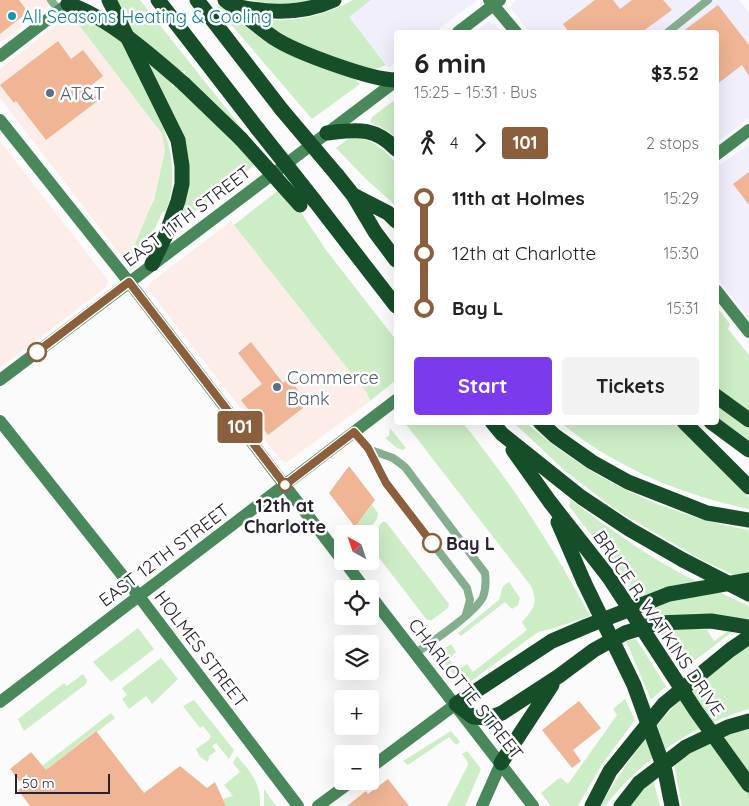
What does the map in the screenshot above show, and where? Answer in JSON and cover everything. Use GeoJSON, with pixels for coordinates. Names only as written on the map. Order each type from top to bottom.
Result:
{"type":"FeatureCollection","features":[{"type":"Feature","properties":{"kind":"highway"},"geometry":{"type":"LineString","coordinates":[[109,0],[178,140],[182,166],[182,184],[165,237],[152,264]]}},
{"type":"Feature","properties":{"kind":"highway"},"geometry":{"type":"LineString","coordinates":[[158,0],[257,128],[307,202]]}},
{"type":"Feature","properties":{"kind":"highway"},"geometry":{"type":"LineString","coordinates":[[197,0],[282,110],[353,195],[375,232],[394,257]]}},
{"type":"Feature","properties":{"kind":"highway"},"geometry":{"type":"LineString","coordinates":[[228,2],[256,10],[297,11],[334,0]]}},
{"type":"Feature","properties":{"kind":"highway"},"geometry":{"type":"LineString","coordinates":[[228,2],[275,38],[312,56],[374,77],[394,80]]}},
{"type":"Feature","properties":{"kind":"highway"},"geometry":{"type":"LineString","coordinates":[[67,5],[95,15],[184,84],[333,226],[394,303]]}},
{"type":"Feature","properties":{"kind":"highway"},"geometry":{"type":"LineString","coordinates":[[327,133],[367,130],[386,139],[394,147]]}},
{"type":"Feature","properties":{"kind":"highway"},"geometry":{"type":"LineString","coordinates":[[353,195],[388,213],[394,218]]}},
{"type":"Feature","properties":{"kind":"highway"},"geometry":{"type":"LineString","coordinates":[[719,398],[749,420]]}},
{"type":"Feature","properties":{"kind":"highway"},"geometry":{"type":"LineString","coordinates":[[543,425],[555,436],[592,462],[628,482],[707,512],[749,520]]}},
{"type":"Feature","properties":{"kind":"highway"},"geometry":{"type":"LineString","coordinates":[[687,425],[749,486]]}},
{"type":"Feature","properties":{"kind":"highway"},"geometry":{"type":"LineString","coordinates":[[715,425],[749,450]]}},
{"type":"Feature","properties":{"kind":"highway"},"geometry":{"type":"LineString","coordinates":[[497,428],[581,497],[629,529],[683,560],[749,594]]}},
{"type":"Feature","properties":{"kind":"highway","name":"BRUCE R. WATKINS DRIVE"},"geometry":{"type":"LineString","coordinates":[[497,428],[550,502],[608,576],[696,711],[749,785]]}},
{"type":"Feature","properties":{"kind":"highway"},"geometry":{"type":"LineString","coordinates":[[550,502],[584,582],[634,685],[665,771],[672,806]]}},
{"type":"Feature","properties":{"kind":"highway"},"geometry":{"type":"LineString","coordinates":[[749,580],[669,594],[587,626],[552,641],[456,704],[473,717],[489,718],[502,713],[594,650],[626,633],[656,623],[711,621],[749,626]]}},
{"type":"Feature","properties":{"kind":"highway"},"geometry":{"type":"LineString","coordinates":[[592,806],[610,771],[664,704],[730,650],[749,637]]}},
{"type":"Feature","properties":{"kind":"highway"},"geometry":{"type":"LineString","coordinates":[[501,763],[558,676]]}},
{"type":"Feature","properties":{"kind":"highway"},"geometry":{"type":"LineString","coordinates":[[621,806],[639,783],[686,747],[728,727],[749,721]]}},
{"type":"Feature","properties":{"kind":"street"},"geometry":{"type":"LineString","coordinates":[[460,30],[494,2],[515,30]]}},
{"type":"Feature","properties":{"kind":"street"},"geometry":{"type":"LineString","coordinates":[[0,56],[67,5]]}},
{"type":"Feature","properties":{"kind":"street","name":"EAST 11TH STREET"},"geometry":{"type":"LineString","coordinates":[[0,380],[394,82]]}},
{"type":"Feature","properties":{"kind":"street"},"geometry":{"type":"LineString","coordinates":[[0,120],[129,282],[334,548]]}},
{"type":"Feature","properties":{"kind":"street"},"geometry":{"type":"LineString","coordinates":[[719,153],[749,130]]}},
{"type":"Feature","properties":{"kind":"street"},"geometry":{"type":"LineString","coordinates":[[719,294],[749,332]]}},
{"type":"Feature","properties":{"kind":"street","name":"EAST 12TH STREET"},"geometry":{"type":"LineString","coordinates":[[0,702],[394,402]]}},
{"type":"Feature","properties":{"kind":"street","name":"HOLMES STREET"},"geometry":{"type":"LineString","coordinates":[[0,421],[138,596],[298,806]]}},
{"type":"Feature","properties":{"kind":"street"},"geometry":{"type":"LineString","coordinates":[[351,570],[358,580]]}},
{"type":"Feature","properties":{"kind":"street","name":"CHARLOTTE STREET"},"geometry":{"type":"LineString","coordinates":[[379,606],[533,806]]}},
{"type":"Feature","properties":{"kind":"street"},"geometry":{"type":"LineString","coordinates":[[379,761],[456,704]]}},
{"type":"Feature","properties":{"kind":"street"},"geometry":{"type":"LineString","coordinates":[[482,806],[501,763]]}},
{"type":"Feature","properties":{"kind":"street"},"geometry":{"type":"LineString","coordinates":[[318,806],[340,790]]}},
{"type":"Feature","properties":{"kind":"lane"},"geometry":{"type":"LineString","coordinates":[[51,0],[67,5]]}},
{"type":"Feature","properties":{"kind":"lane"},"geometry":{"type":"LineString","coordinates":[[670,30],[708,0]]}},
{"type":"Feature","properties":{"kind":"lane"},"geometry":{"type":"LineString","coordinates":[[354,432],[368,448],[386,483],[467,588],[470,600],[465,616]]}},
{"type":"Feature","properties":{"kind":"lane"},"geometry":{"type":"LineString","coordinates":[[368,448],[394,458],[405,467],[485,573],[486,581],[483,595],[475,608],[416,653]]}},
{"type":"Feature","properties":{"kind":"shaded area"},"geometry":{"type":"Polygon","coordinates":[[[0,0],[56,0],[0,43],[0,0]]]}},
{"type":"Feature","properties":{"kind":"shaded area"},"geometry":{"type":"Polygon","coordinates":[[[371,0],[477,0],[438,30],[394,30],[394,64],[389,68],[349,17],[371,0]]]}},
{"type":"Feature","properties":{"kind":"shaded area"},"geometry":{"type":"Polygon","coordinates":[[[516,0],[739,0],[749,12],[749,118],[719,141],[719,30],[527,30],[513,11],[511,5],[516,0]]]}},
{"type":"Feature","properties":{"kind":"shaded area"},"geometry":{"type":"Polygon","coordinates":[[[62,20],[75,20],[164,139],[165,151],[149,213],[134,246],[122,257],[0,98],[0,69],[62,20]]]}},
{"type":"Feature","properties":{"kind":"shaded area"},"geometry":{"type":"Polygon","coordinates":[[[488,22],[496,25],[500,30],[478,30],[488,22]]]}},
{"type":"Feature","properties":{"kind":"shaded area"},"geometry":{"type":"Polygon","coordinates":[[[0,141],[107,279],[108,283],[106,287],[0,368],[0,141]]]}},
{"type":"Feature","properties":{"kind":"shaded area"},"geometry":{"type":"Polygon","coordinates":[[[749,144],[749,319],[719,281],[719,166],[749,144]]]}},
{"type":"Feature","properties":{"kind":"shaded area"},"geometry":{"type":"Polygon","coordinates":[[[231,221],[367,393],[370,401],[286,463],[280,459],[147,288],[150,283],[231,221]]]}},
{"type":"Feature","properties":{"kind":"green space"},"geometry":{"type":"Polygon","coordinates":[[[115,0],[140,0],[248,136],[184,75],[186,71],[179,71],[171,83],[173,87],[176,85],[256,164],[185,219],[181,218],[186,200],[188,177],[115,0]]]}},
{"type":"Feature","properties":{"kind":"green space"},"geometry":{"type":"Polygon","coordinates":[[[251,0],[316,0],[267,3],[251,0]]]}},
{"type":"Feature","properties":{"kind":"green space"},"geometry":{"type":"Polygon","coordinates":[[[353,0],[371,0],[349,17],[386,65],[375,69],[358,66],[293,41],[252,18],[292,20],[304,18],[328,11],[353,0]]]}},
{"type":"Feature","properties":{"kind":"green space"},"geometry":{"type":"Polygon","coordinates":[[[221,5],[255,32],[354,78],[360,84],[312,119],[217,8],[221,5]]]}},
{"type":"Feature","properties":{"kind":"green space"},"geometry":{"type":"Polygon","coordinates":[[[79,16],[103,28],[124,44],[157,110],[168,143],[172,176],[171,194],[166,212],[162,212],[150,236],[132,258],[126,254],[134,246],[154,199],[165,151],[162,134],[75,20],[79,16]]]}},
{"type":"Feature","properties":{"kind":"green space"},"geometry":{"type":"Polygon","coordinates":[[[394,100],[394,136],[370,122],[372,117],[394,100]]]}},
{"type":"Feature","properties":{"kind":"green space"},"geometry":{"type":"Polygon","coordinates":[[[359,138],[370,141],[394,161],[394,204],[336,148],[348,139],[359,138]]]}},
{"type":"Feature","properties":{"kind":"green space"},"geometry":{"type":"Polygon","coordinates":[[[280,189],[302,214],[326,250],[394,337],[394,382],[370,401],[367,393],[234,225],[280,189]]]}},
{"type":"Feature","properties":{"kind":"green space"},"geometry":{"type":"Polygon","coordinates":[[[719,310],[730,324],[728,329],[749,355],[749,412],[719,390],[719,310]]]}},
{"type":"Feature","properties":{"kind":"green space"},"geometry":{"type":"Polygon","coordinates":[[[719,407],[749,429],[749,440],[719,419],[719,407]]]}},
{"type":"Feature","properties":{"kind":"green space"},"geometry":{"type":"Polygon","coordinates":[[[407,425],[465,425],[531,516],[590,616],[538,632],[470,682],[451,671],[440,657],[441,651],[451,644],[456,652],[449,659],[458,670],[467,664],[473,672],[527,630],[522,622],[532,610],[535,602],[531,586],[407,425]]]}},
{"type":"Feature","properties":{"kind":"green space"},"geometry":{"type":"Polygon","coordinates":[[[516,425],[528,425],[577,462],[630,492],[687,515],[749,530],[749,575],[736,576],[700,559],[618,511],[565,471],[516,425]]]}},
{"type":"Feature","properties":{"kind":"green space"},"geometry":{"type":"Polygon","coordinates":[[[564,425],[675,425],[694,440],[743,491],[749,498],[749,509],[699,496],[650,477],[626,466],[582,439],[564,425]]]}},
{"type":"Feature","properties":{"kind":"green space"},"geometry":{"type":"Polygon","coordinates":[[[390,428],[406,448],[403,450],[397,448],[385,438],[389,436],[390,428]]]}},
{"type":"Feature","properties":{"kind":"green space"},"geometry":{"type":"Polygon","coordinates":[[[571,500],[648,554],[698,582],[638,596],[621,570],[619,571],[569,506],[571,500]]]}},
{"type":"Feature","properties":{"kind":"green space"},"geometry":{"type":"Polygon","coordinates":[[[372,505],[378,513],[377,519],[373,525],[357,525],[372,505]]]}},
{"type":"Feature","properties":{"kind":"green space"},"geometry":{"type":"Polygon","coordinates":[[[382,522],[386,522],[449,604],[448,608],[432,620],[427,620],[379,558],[379,526],[382,522]]]}},
{"type":"Feature","properties":{"kind":"green space"},"geometry":{"type":"Polygon","coordinates":[[[509,582],[520,598],[518,605],[512,609],[505,602],[461,636],[458,633],[499,600],[503,586],[509,582]]]}},
{"type":"Feature","properties":{"kind":"green space"},"geometry":{"type":"Polygon","coordinates":[[[716,591],[749,606],[749,619],[727,617],[652,619],[645,608],[697,594],[716,591]]]}},
{"type":"Feature","properties":{"kind":"green space"},"geometry":{"type":"Polygon","coordinates":[[[138,628],[154,649],[111,682],[93,662],[138,628]]]}},
{"type":"Feature","properties":{"kind":"green space"},"geometry":{"type":"Polygon","coordinates":[[[687,628],[707,630],[714,641],[727,632],[732,632],[684,669],[660,632],[687,628]]]}},
{"type":"Feature","properties":{"kind":"green space"},"geometry":{"type":"Polygon","coordinates":[[[636,639],[666,686],[651,700],[626,641],[636,639]]]}},
{"type":"Feature","properties":{"kind":"green space"},"geometry":{"type":"Polygon","coordinates":[[[749,645],[749,709],[708,724],[670,746],[651,759],[619,789],[605,806],[601,805],[621,772],[656,726],[703,680],[749,645]]]}},
{"type":"Feature","properties":{"kind":"green space"},"geometry":{"type":"Polygon","coordinates":[[[161,658],[178,679],[152,704],[146,696],[129,709],[122,699],[127,695],[122,688],[161,658]]]}},
{"type":"Feature","properties":{"kind":"green space"},"geometry":{"type":"Polygon","coordinates":[[[83,674],[87,680],[86,684],[24,731],[18,719],[64,683],[67,686],[83,674]]]}},
{"type":"Feature","properties":{"kind":"green space"},"geometry":{"type":"Polygon","coordinates":[[[625,699],[635,720],[602,764],[578,806],[551,806],[541,793],[561,778],[568,784],[617,715],[613,709],[625,699]]]}},
{"type":"Feature","properties":{"kind":"green space"},"geometry":{"type":"Polygon","coordinates":[[[194,700],[234,750],[229,759],[216,743],[212,746],[216,751],[209,756],[208,762],[200,757],[196,749],[209,740],[211,736],[203,726],[200,728],[183,706],[194,700]]]}},
{"type":"Feature","properties":{"kind":"green space"},"geometry":{"type":"Polygon","coordinates":[[[111,713],[115,718],[97,732],[95,731],[46,770],[42,766],[111,713]]]}},
{"type":"Feature","properties":{"kind":"green space"},"geometry":{"type":"Polygon","coordinates":[[[749,727],[749,806],[682,806],[674,764],[710,743],[749,727]]]}},
{"type":"Feature","properties":{"kind":"green space"},"geometry":{"type":"Polygon","coordinates":[[[451,731],[460,742],[456,745],[449,737],[408,765],[403,761],[451,731]]]}},
{"type":"Feature","properties":{"kind":"green space"},"geometry":{"type":"Polygon","coordinates":[[[467,751],[481,769],[465,806],[447,806],[468,765],[462,754],[467,751]]]}},
{"type":"Feature","properties":{"kind":"green space"},"geometry":{"type":"Polygon","coordinates":[[[237,756],[251,773],[257,784],[260,806],[226,806],[223,799],[233,796],[224,785],[240,772],[233,763],[237,756]]]}},
{"type":"Feature","properties":{"kind":"green space"},"geometry":{"type":"Polygon","coordinates":[[[653,779],[660,806],[626,806],[653,779]]]}},
{"type":"Feature","properties":{"kind":"green space"},"geometry":{"type":"Polygon","coordinates":[[[264,789],[276,806],[264,806],[264,789]]]}},
{"type":"Feature","properties":{"kind":"building","name":"All Seasons Heating & Cooling"},"geometry":{"type":"Polygon","coordinates":[[[0,0],[19,0],[28,12],[0,34],[0,0]]]}},
{"type":"Feature","properties":{"kind":"building"},"geometry":{"type":"Polygon","coordinates":[[[595,0],[613,0],[620,9],[632,0],[663,0],[672,10],[645,30],[568,30],[563,24],[595,0]]]}},
{"type":"Feature","properties":{"kind":"building"},"geometry":{"type":"Polygon","coordinates":[[[718,5],[749,45],[749,76],[742,65],[719,83],[719,30],[685,30],[718,5]]]}},
{"type":"Feature","properties":{"kind":"building","name":"AT&T"},"geometry":{"type":"Polygon","coordinates":[[[58,41],[71,59],[83,50],[103,76],[89,87],[99,100],[46,140],[16,101],[14,103],[0,85],[58,41]]]}},
{"type":"Feature","properties":{"kind":"building"},"geometry":{"type":"Polygon","coordinates":[[[749,172],[749,205],[733,184],[749,172]]]}},
{"type":"Feature","properties":{"kind":"building","name":"Commerce Bank"},"geometry":{"type":"Polygon","coordinates":[[[251,342],[283,383],[289,378],[298,390],[293,394],[303,408],[268,435],[241,400],[262,384],[238,353],[251,342]]]}},
{"type":"Feature","properties":{"kind":"building"},"geometry":{"type":"Polygon","coordinates":[[[349,466],[375,500],[356,525],[353,525],[329,493],[349,466]]]}},
{"type":"Feature","properties":{"kind":"building"},"geometry":{"type":"Polygon","coordinates":[[[579,701],[601,728],[573,750],[581,761],[572,768],[542,730],[579,701]]]}},
{"type":"Feature","properties":{"kind":"building"},"geometry":{"type":"Polygon","coordinates":[[[96,731],[144,793],[180,766],[207,788],[215,782],[226,806],[30,806],[18,790],[23,786],[10,769],[31,752],[46,770],[96,731]]]}},
{"type":"Feature","properties":{"kind":"building"},"geometry":{"type":"Polygon","coordinates":[[[388,779],[409,806],[347,806],[366,791],[368,794],[373,790],[379,790],[379,786],[388,779]]]}},
{"type":"Feature","properties":{"kind":"bus line","name":"101"},"geometry":{"type":"LineString","coordinates":[[37,352],[129,282],[285,485],[354,432],[368,448],[382,478],[432,543]]}},
{"type":"Feature","properties":{"kind":"place","name":"All Seasons Heating & Cooling"},"geometry":{"type":"Point","coordinates":[12,16]}},
{"type":"Feature","properties":{"kind":"place","name":"AT&T"},"geometry":{"type":"Point","coordinates":[50,93]}},
{"type":"Feature","properties":{"kind":"place","name":"Commerce Bank"},"geometry":{"type":"Point","coordinates":[277,387]}},
{"type":"Feature","properties":{"kind":"place","name":"12th at Charlotte"},"geometry":{"type":"Point","coordinates":[285,485]}},
{"type":"Feature","properties":{"kind":"place","name":"Bay L"},"geometry":{"type":"Point","coordinates":[432,543]}}]}
